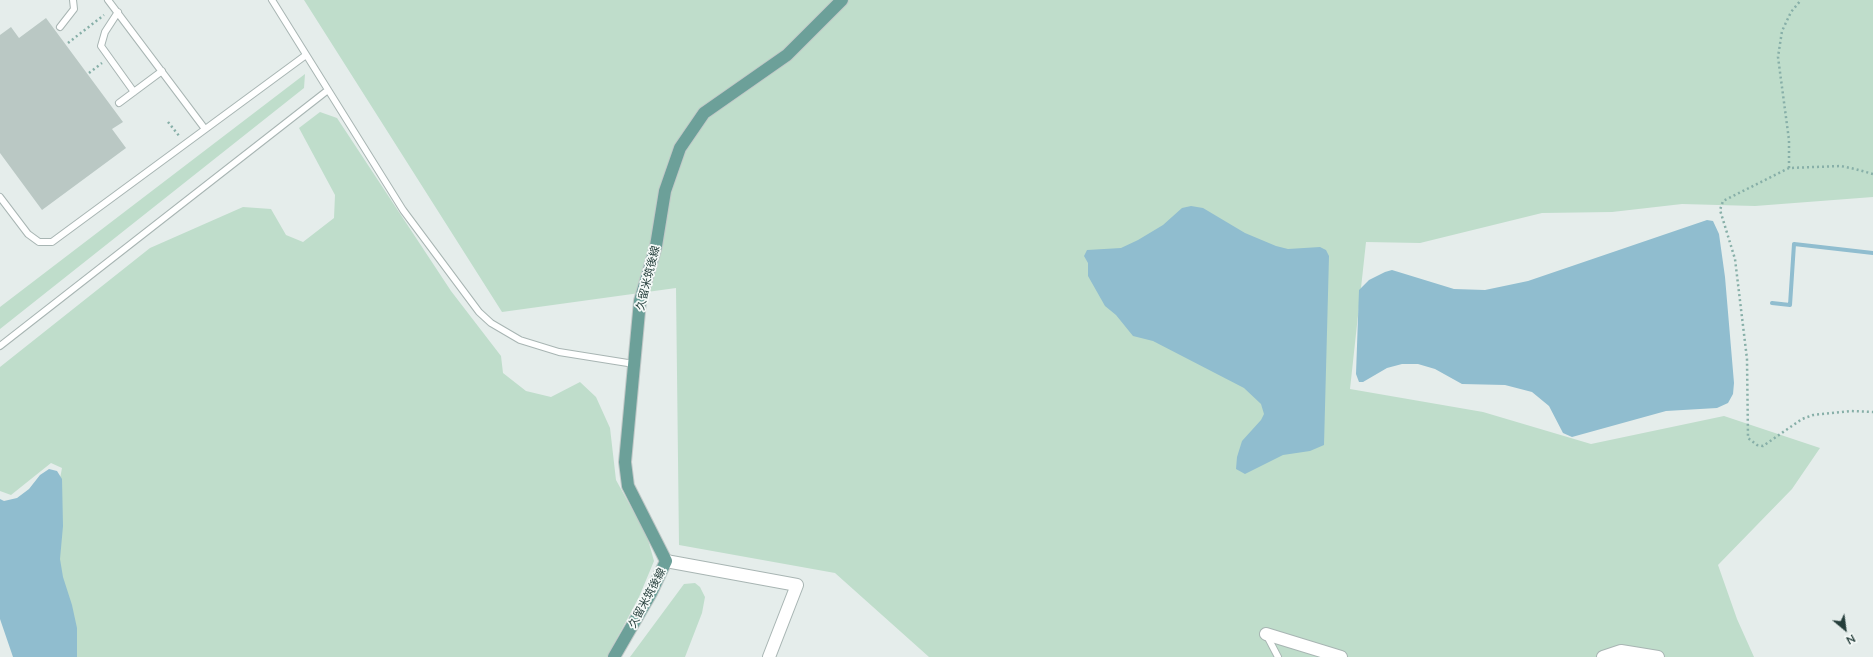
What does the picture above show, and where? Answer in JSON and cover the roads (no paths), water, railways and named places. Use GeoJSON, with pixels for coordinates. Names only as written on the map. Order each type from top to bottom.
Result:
{"type":"FeatureCollection","features":[{"type":"Feature","properties":{"kind":"main road","name":"久留米筑後線"},"geometry":{"type":"LineString","coordinates":[[614,657],[651,593],[666,561],[628,486],[625,462],[640,301],[656,246],[665,191],[680,148],[704,113],[787,55],[842,0]]}},
{"type":"Feature","properties":{"kind":"street"},"geometry":{"type":"LineString","coordinates":[[666,561],[797,585],[769,657]]}},
{"type":"Feature","properties":{"kind":"street"},"geometry":{"type":"LineString","coordinates":[[1266,634],[1341,657]]}},
{"type":"Feature","properties":{"kind":"street"},"geometry":{"type":"LineString","coordinates":[[1603,657],[1621,651],[1658,657]]}},
{"type":"Feature","properties":{"kind":"lane"},"geometry":{"type":"LineString","coordinates":[[60,27],[74,9],[73,0]]}},
{"type":"Feature","properties":{"kind":"lane"},"geometry":{"type":"LineString","coordinates":[[108,0],[205,129]]}},
{"type":"Feature","properties":{"kind":"lane"},"geometry":{"type":"LineString","coordinates":[[272,0],[403,210],[478,312],[491,323],[520,340],[559,352],[634,364]]}},
{"type":"Feature","properties":{"kind":"lane"},"geometry":{"type":"LineString","coordinates":[[116,10],[105,32],[101,46],[134,92]]}},
{"type":"Feature","properties":{"kind":"lane"},"geometry":{"type":"LineString","coordinates":[[0,197],[28,234],[39,242],[52,242],[306,55]]}},
{"type":"Feature","properties":{"kind":"lane"},"geometry":{"type":"LineString","coordinates":[[119,103],[162,71]]}},
{"type":"Feature","properties":{"kind":"lane"},"geometry":{"type":"LineString","coordinates":[[0,346],[328,90]]}},
{"type":"Feature","properties":{"kind":"lane"},"geometry":{"type":"LineString","coordinates":[[1266,634],[1278,657]]}},
{"type":"Feature","properties":{"kind":"water"},"geometry":{"type":"Polygon","coordinates":[[[1191,206],[1203,208],[1245,233],[1276,246],[1288,249],[1320,247],[1326,250],[1329,256],[1324,445],[1310,451],[1283,455],[1245,474],[1236,469],[1237,457],[1242,441],[1261,420],[1264,414],[1261,404],[1244,388],[1153,341],[1133,336],[1116,315],[1105,306],[1088,276],[1088,263],[1084,256],[1087,250],[1121,248],[1163,225],[1182,208],[1191,206]]]}},
{"type":"Feature","properties":{"kind":"water"},"geometry":{"type":"Polygon","coordinates":[[[1707,220],[1713,221],[1719,234],[1725,277],[1734,383],[1733,394],[1728,403],[1717,408],[1666,411],[1572,437],[1563,433],[1549,406],[1532,392],[1505,385],[1462,384],[1435,369],[1418,364],[1402,364],[1387,368],[1363,382],[1359,382],[1356,374],[1359,290],[1369,280],[1385,272],[1392,270],[1454,289],[1485,290],[1528,281],[1707,220]]]}},
{"type":"Feature","properties":{"kind":"water"},"geometry":{"type":"Polygon","coordinates":[[[49,469],[57,471],[62,479],[63,526],[60,559],[63,577],[72,605],[77,628],[77,657],[13,657],[0,619],[0,499],[4,501],[17,498],[29,489],[40,475],[49,469]]]}},
{"type":"Feature","properties":{"kind":"waterway"},"geometry":{"type":"LineString","coordinates":[[1772,303],[1790,305],[1794,244],[1873,253]]}}]}
